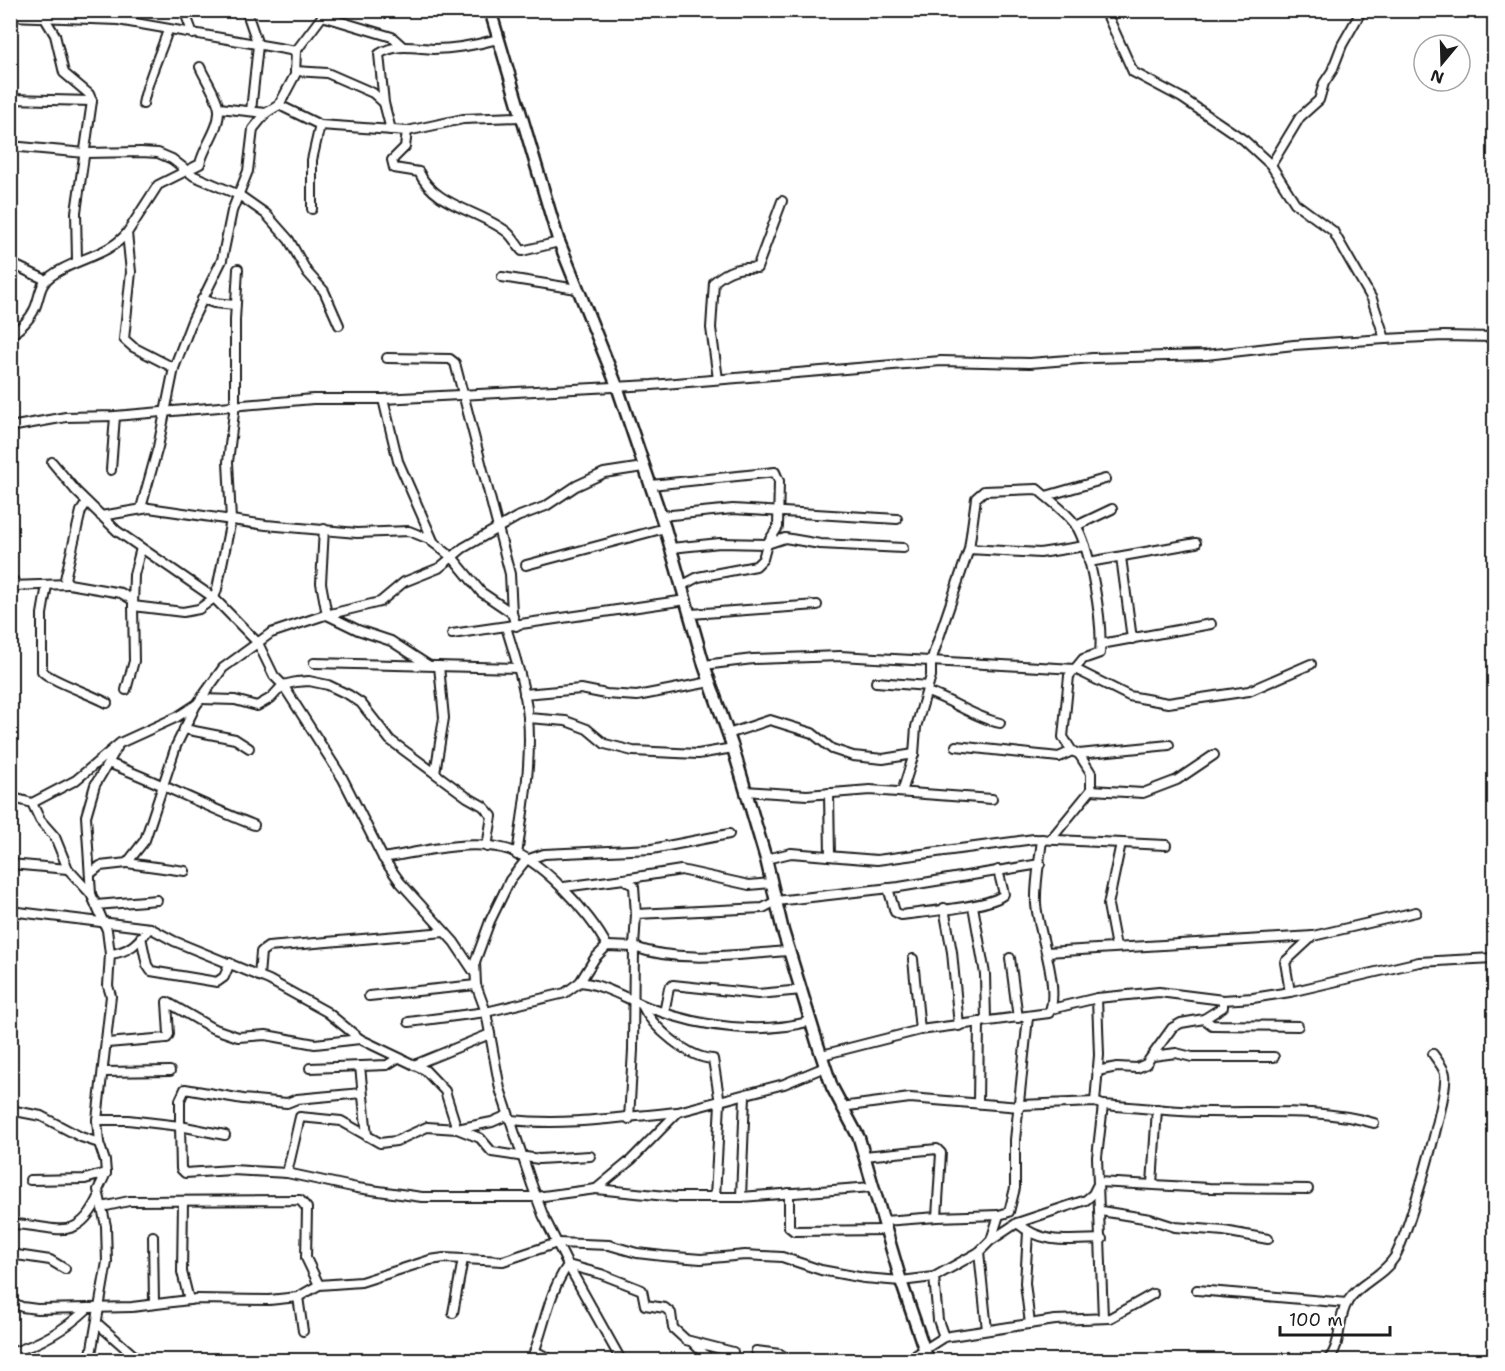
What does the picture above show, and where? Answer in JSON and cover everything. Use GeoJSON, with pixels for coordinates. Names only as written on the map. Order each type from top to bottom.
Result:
{"type":"FeatureCollection","features":[{"type":"Feature","properties":{"kind":"street"},"geometry":{"type":"LineString","coordinates":[[184,10],[193,34]]}},
{"type":"Feature","properties":{"kind":"street"},"geometry":{"type":"LineString","coordinates":[[246,10],[258,45],[250,111]]}},
{"type":"Feature","properties":{"kind":"street"},"geometry":{"type":"LineString","coordinates":[[490,10],[559,242],[617,386],[665,528],[704,664],[733,748],[766,859],[790,951],[825,1067],[841,1107],[859,1138],[900,1281],[928,1360]]}},
{"type":"Feature","properties":{"kind":"street"},"geometry":{"type":"LineString","coordinates":[[1105,10],[1133,72],[1210,116],[1244,140],[1271,165],[1295,203],[1333,231],[1346,250],[1372,299],[1385,339]]}},
{"type":"Feature","properties":{"kind":"street"},"geometry":{"type":"LineString","coordinates":[[1271,165],[1300,117],[1319,100],[1324,83],[1332,71],[1342,45],[1362,10]]}},
{"type":"Feature","properties":{"kind":"street"},"geometry":{"type":"LineString","coordinates":[[141,508],[174,368],[202,299],[222,260],[232,211],[248,171],[253,129],[266,113],[279,105],[295,71],[296,51],[325,13],[392,37],[402,46]]}},
{"type":"Feature","properties":{"kind":"street"},"geometry":{"type":"LineString","coordinates":[[10,16],[118,20],[296,51]]}},
{"type":"Feature","properties":{"kind":"street"},"geometry":{"type":"LineString","coordinates":[[44,17],[55,35],[64,73],[92,101]]}},
{"type":"Feature","properties":{"kind":"street"},"geometry":{"type":"LineString","coordinates":[[143,104],[148,76],[159,56],[168,30]]}},
{"type":"Feature","properties":{"kind":"street"},"geometry":{"type":"LineString","coordinates":[[391,130],[384,104],[379,54],[402,46],[434,49],[473,46],[498,39]]}},
{"type":"Feature","properties":{"kind":"street"},"geometry":{"type":"LineString","coordinates":[[10,336],[35,309],[39,292],[46,280],[77,260],[99,254],[115,245],[127,233],[158,185],[200,164],[203,151],[218,120],[219,108],[200,67]]}},
{"type":"Feature","properties":{"kind":"street"},"geometry":{"type":"LineString","coordinates":[[295,71],[327,73],[373,93],[384,104]]}},
{"type":"Feature","properties":{"kind":"street"},"geometry":{"type":"LineString","coordinates":[[10,99],[92,101]]}},
{"type":"Feature","properties":{"kind":"street"},"geometry":{"type":"LineString","coordinates":[[77,260],[76,212],[92,101]]}},
{"type":"Feature","properties":{"kind":"street"},"geometry":{"type":"LineString","coordinates":[[279,105],[320,125],[350,129],[407,131],[463,119],[520,117]]}},
{"type":"Feature","properties":{"kind":"street"},"geometry":{"type":"LineString","coordinates":[[219,108],[266,113]]}},
{"type":"Feature","properties":{"kind":"street"},"geometry":{"type":"LineString","coordinates":[[312,209],[312,160],[320,125]]}},
{"type":"Feature","properties":{"kind":"street"},"geometry":{"type":"LineString","coordinates":[[407,131],[404,151],[392,160],[394,168],[419,172],[433,194],[494,223],[510,234],[522,251],[559,242]]}},
{"type":"Feature","properties":{"kind":"street"},"geometry":{"type":"LineString","coordinates":[[10,146],[85,153],[158,153],[203,181],[239,195],[266,214],[289,240],[307,272],[324,291],[339,324]]}},
{"type":"Feature","properties":{"kind":"street"},"geometry":{"type":"LineString","coordinates":[[717,379],[711,328],[714,282],[726,272],[744,267],[757,268],[782,201]]}},
{"type":"Feature","properties":{"kind":"street"},"geometry":{"type":"LineString","coordinates":[[127,233],[131,272],[124,339],[133,347],[174,368]]}},
{"type":"Feature","properties":{"kind":"street"},"geometry":{"type":"LineString","coordinates":[[10,263],[46,280]]}},
{"type":"Feature","properties":{"kind":"street"},"geometry":{"type":"LineString","coordinates":[[10,577],[14,586],[69,584],[122,593],[132,602],[183,612],[199,609],[213,598],[225,560],[231,520],[228,462],[235,404],[235,305],[238,269]]}},
{"type":"Feature","properties":{"kind":"street"},"geometry":{"type":"LineString","coordinates":[[502,277],[577,288]]}},
{"type":"Feature","properties":{"kind":"street"},"geometry":{"type":"LineString","coordinates":[[202,299],[235,305]]}},
{"type":"Feature","properties":{"kind":"street"},"geometry":{"type":"LineString","coordinates":[[10,426],[66,417],[115,417],[235,404],[313,399],[383,399],[686,383],[941,362],[1030,363],[1093,358],[1206,356],[1294,345],[1444,336],[1494,337]]}},
{"type":"Feature","properties":{"kind":"street"},"geometry":{"type":"LineString","coordinates":[[387,358],[450,359],[455,363],[500,528],[510,574],[512,613],[516,626]]}},
{"type":"Feature","properties":{"kind":"street"},"geometry":{"type":"LineString","coordinates":[[383,399],[398,461],[434,544]]}},
{"type":"Feature","properties":{"kind":"street"},"geometry":{"type":"LineString","coordinates":[[111,471],[115,417]]}},
{"type":"Feature","properties":{"kind":"street"},"geometry":{"type":"LineString","coordinates":[[52,462],[101,516],[141,548],[213,598],[258,643],[274,676],[283,686],[333,764],[383,858],[400,882],[445,932],[474,972]]}},
{"type":"Feature","properties":{"kind":"street"},"geometry":{"type":"LineString","coordinates":[[127,863],[145,840],[184,729],[199,701],[223,668],[271,633],[327,615],[380,602],[404,582],[439,568],[463,548],[517,516],[546,506],[563,493],[604,473],[643,467]]}},
{"type":"Feature","properties":{"kind":"street"},"geometry":{"type":"LineString","coordinates":[[651,485],[775,472],[779,481],[778,527],[767,544],[763,559],[756,566],[698,578],[681,586]]}},
{"type":"Feature","properties":{"kind":"street"},"geometry":{"type":"LineString","coordinates":[[1046,496],[1070,492],[1105,479]]}},
{"type":"Feature","properties":{"kind":"street"},"geometry":{"type":"LineString","coordinates":[[903,792],[914,754],[916,727],[927,689],[931,661],[969,549],[976,498],[984,491],[1037,489],[1076,526],[1085,546],[1101,644],[1100,653],[1083,659],[1069,676],[1063,737],[1091,773],[1090,790],[1047,839],[1040,864],[1036,903],[1047,952],[1051,1009]]}},
{"type":"Feature","properties":{"kind":"street"},"geometry":{"type":"LineString","coordinates":[[69,584],[65,579],[81,511],[87,502]]}},
{"type":"Feature","properties":{"kind":"street"},"geometry":{"type":"LineString","coordinates":[[101,516],[141,508],[357,533],[409,531],[422,535],[453,558],[481,592],[512,613]]}},
{"type":"Feature","properties":{"kind":"street"},"geometry":{"type":"LineString","coordinates":[[661,516],[733,509],[897,519]]}},
{"type":"Feature","properties":{"kind":"street"},"geometry":{"type":"LineString","coordinates":[[1076,526],[1112,509]]}},
{"type":"Feature","properties":{"kind":"street"},"geometry":{"type":"LineString","coordinates":[[526,565],[665,528]]}},
{"type":"Feature","properties":{"kind":"street"},"geometry":{"type":"LineString","coordinates":[[324,529],[321,583],[327,615]]}},
{"type":"Feature","properties":{"kind":"street"},"geometry":{"type":"LineString","coordinates":[[671,548],[720,543],[767,544],[785,538],[820,544],[903,548]]}},
{"type":"Feature","properties":{"kind":"street"},"geometry":{"type":"LineString","coordinates":[[1089,562],[1196,543]]}},
{"type":"Feature","properties":{"kind":"street"},"geometry":{"type":"LineString","coordinates":[[969,549],[1040,553],[1085,546]]}},
{"type":"Feature","properties":{"kind":"street"},"geometry":{"type":"LineString","coordinates":[[126,690],[134,661],[132,602],[134,575],[141,548]]}},
{"type":"Feature","properties":{"kind":"street"},"geometry":{"type":"LineString","coordinates":[[1121,557],[1132,639]]}},
{"type":"Feature","properties":{"kind":"street"},"geometry":{"type":"LineString","coordinates":[[47,585],[42,614],[42,671],[47,678],[86,692],[107,703]]}},
{"type":"Feature","properties":{"kind":"street"},"geometry":{"type":"LineString","coordinates":[[452,633],[516,626],[686,600]]}},
{"type":"Feature","properties":{"kind":"street"},"geometry":{"type":"LineString","coordinates":[[691,614],[817,605]]}},
{"type":"Feature","properties":{"kind":"street"},"geometry":{"type":"LineString","coordinates":[[327,615],[358,630],[391,641],[429,665]]}},
{"type":"Feature","properties":{"kind":"street"},"geometry":{"type":"LineString","coordinates":[[1101,644],[1211,624]]}},
{"type":"Feature","properties":{"kind":"street"},"geometry":{"type":"LineString","coordinates":[[506,627],[528,718],[526,782],[517,855]]}},
{"type":"Feature","properties":{"kind":"street"},"geometry":{"type":"LineString","coordinates":[[704,664],[753,659],[840,656],[1076,669],[1129,696],[1168,703],[1249,691],[1311,664]]}},
{"type":"Feature","properties":{"kind":"street"},"geometry":{"type":"LineString","coordinates":[[314,663],[517,668]]}},
{"type":"Feature","properties":{"kind":"street"},"geometry":{"type":"LineString","coordinates":[[435,773],[444,718],[439,666]]}},
{"type":"Feature","properties":{"kind":"street"},"geometry":{"type":"LineString","coordinates":[[10,797],[32,803],[76,780],[120,743],[177,717],[199,701],[235,700],[257,705],[271,698],[283,686],[309,681],[328,685],[349,695],[361,704],[390,740],[467,797],[483,806],[492,816],[487,847]]}},
{"type":"Feature","properties":{"kind":"street"},"geometry":{"type":"LineString","coordinates":[[524,694],[581,689],[606,694],[637,696],[710,682]]}},
{"type":"Feature","properties":{"kind":"street"},"geometry":{"type":"LineString","coordinates":[[876,682],[927,689],[983,719],[1000,723]]}},
{"type":"Feature","properties":{"kind":"street"},"geometry":{"type":"LineString","coordinates":[[528,718],[566,721],[587,729],[606,744],[633,751],[698,754],[733,748]]}},
{"type":"Feature","properties":{"kind":"street"},"geometry":{"type":"LineString","coordinates":[[728,734],[770,720],[812,733],[832,749],[853,756],[883,759],[914,754]]}},
{"type":"Feature","properties":{"kind":"street"},"geometry":{"type":"LineString","coordinates":[[184,729],[235,739],[249,748]]}},
{"type":"Feature","properties":{"kind":"street"},"geometry":{"type":"LineString","coordinates":[[91,894],[86,816],[95,785],[120,743]]}},
{"type":"Feature","properties":{"kind":"street"},"geometry":{"type":"LineString","coordinates":[[956,746],[1059,757],[1075,752],[1169,745]]}},
{"type":"Feature","properties":{"kind":"street"},"geometry":{"type":"LineString","coordinates":[[1090,790],[1143,793],[1177,780],[1214,755]]}},
{"type":"Feature","properties":{"kind":"street"},"geometry":{"type":"LineString","coordinates":[[108,763],[254,825]]}},
{"type":"Feature","properties":{"kind":"street"},"geometry":{"type":"LineString","coordinates":[[745,791],[829,793],[870,790],[992,799]]}},
{"type":"Feature","properties":{"kind":"street"},"geometry":{"type":"LineString","coordinates":[[829,793],[830,856]]}},
{"type":"Feature","properties":{"kind":"street"},"geometry":{"type":"LineString","coordinates":[[32,803],[40,820],[55,837],[68,869],[91,894],[107,930],[110,954],[108,978],[111,996],[97,1120],[99,1143],[106,1173],[99,1186],[99,1197],[106,1226],[107,1262],[90,1360]]}},
{"type":"Feature","properties":{"kind":"street"},"geometry":{"type":"LineString","coordinates":[[621,1360],[568,1265],[536,1197],[510,1117],[486,1012],[476,985],[474,972],[490,921],[510,880],[526,860],[544,854],[652,849],[729,834]]}},
{"type":"Feature","properties":{"kind":"street"},"geometry":{"type":"LineString","coordinates":[[766,859],[791,853],[877,860],[1014,840],[1047,839],[1166,845]]}},
{"type":"Feature","properties":{"kind":"street"},"geometry":{"type":"LineString","coordinates":[[1116,947],[1108,905],[1121,843]]}},
{"type":"Feature","properties":{"kind":"street"},"geometry":{"type":"LineString","coordinates":[[383,858],[454,846],[504,848],[526,860],[564,887],[587,914],[607,946]]}},
{"type":"Feature","properties":{"kind":"street"},"geometry":{"type":"LineString","coordinates":[[90,874],[100,866],[127,863],[185,871]]}},
{"type":"Feature","properties":{"kind":"street"},"geometry":{"type":"LineString","coordinates":[[10,864],[68,869]]}},
{"type":"Feature","properties":{"kind":"street"},"geometry":{"type":"LineString","coordinates":[[636,914],[763,908],[776,901],[888,888],[1040,864]]}},
{"type":"Feature","properties":{"kind":"street"},"geometry":{"type":"LineString","coordinates":[[564,887],[681,870],[749,885],[772,883]]}},
{"type":"Feature","properties":{"kind":"street"},"geometry":{"type":"LineString","coordinates":[[888,888],[895,912],[902,915],[973,906],[1001,898],[1004,894],[998,870]]}},
{"type":"Feature","properties":{"kind":"street"},"geometry":{"type":"LineString","coordinates":[[624,879],[634,886],[636,914],[629,1119]]}},
{"type":"Feature","properties":{"kind":"street"},"geometry":{"type":"LineString","coordinates":[[96,905],[157,900]]}},
{"type":"Feature","properties":{"kind":"street"},"geometry":{"type":"LineString","coordinates":[[973,906],[985,974],[978,1102]]}},
{"type":"Feature","properties":{"kind":"street"},"geometry":{"type":"LineString","coordinates":[[945,908],[959,1026]]}},
{"type":"Feature","properties":{"kind":"street"},"geometry":{"type":"LineString","coordinates":[[10,911],[150,928],[259,976],[327,1012],[360,1040],[425,1070],[445,1091],[457,1129]]}},
{"type":"Feature","properties":{"kind":"street"},"geometry":{"type":"LineString","coordinates":[[1047,952],[1312,936],[1416,912]]}},
{"type":"Feature","properties":{"kind":"street"},"geometry":{"type":"LineString","coordinates":[[110,954],[122,953],[150,928]]}},
{"type":"Feature","properties":{"kind":"street"},"geometry":{"type":"LineString","coordinates":[[259,976],[261,952],[268,947],[445,932]]}},
{"type":"Feature","properties":{"kind":"street"},"geometry":{"type":"LineString","coordinates":[[1290,992],[1285,962],[1312,936]]}},
{"type":"Feature","properties":{"kind":"street"},"geometry":{"type":"LineString","coordinates":[[141,937],[147,965],[151,971],[217,982],[224,977],[230,963]]}},
{"type":"Feature","properties":{"kind":"street"},"geometry":{"type":"LineString","coordinates":[[409,1022],[486,1012],[565,993],[580,982],[595,958],[607,946],[634,947],[649,952],[703,956],[790,951]]}},
{"type":"Feature","properties":{"kind":"street"},"geometry":{"type":"LineString","coordinates":[[1011,958],[1018,1018]]}},
{"type":"Feature","properties":{"kind":"street"},"geometry":{"type":"LineString","coordinates":[[822,1055],[920,1030],[1049,1013],[1051,1009],[1097,998],[1159,992],[1223,1000],[1290,992],[1419,962],[1493,958]]}},
{"type":"Feature","properties":{"kind":"street"},"geometry":{"type":"LineString","coordinates":[[913,959],[920,1030]]}},
{"type":"Feature","properties":{"kind":"street"},"geometry":{"type":"LineString","coordinates":[[580,982],[616,992],[642,1005],[697,1022],[741,1026],[796,1025],[811,1021]]}},
{"type":"Feature","properties":{"kind":"street"},"geometry":{"type":"LineString","coordinates":[[369,996],[476,985]]}},
{"type":"Feature","properties":{"kind":"street"},"geometry":{"type":"LineString","coordinates":[[664,1013],[669,988],[673,985],[758,994],[802,990]]}},
{"type":"Feature","properties":{"kind":"street"},"geometry":{"type":"LineString","coordinates":[[1097,998],[1099,1055],[1097,1157],[1101,1211],[1103,1318]]}},
{"type":"Feature","properties":{"kind":"street"},"geometry":{"type":"LineString","coordinates":[[1097,1071],[1118,1067],[1137,1068],[1146,1064],[1172,1028],[1181,1023],[1204,1019],[1223,1007],[1223,1000]]}},
{"type":"Feature","properties":{"kind":"street"},"geometry":{"type":"LineString","coordinates":[[107,1043],[167,1038],[169,1034],[167,1002],[212,1028],[238,1037],[266,1035],[315,1044],[360,1040]]}},
{"type":"Feature","properties":{"kind":"street"},"geometry":{"type":"LineString","coordinates":[[642,1005],[646,1014],[681,1048],[704,1059],[713,1059],[720,1103],[715,1197]]}},
{"type":"Feature","properties":{"kind":"street"},"geometry":{"type":"LineString","coordinates":[[789,1193],[789,1227],[794,1231],[885,1226],[937,1217],[999,1215],[1009,1212],[1015,1188],[1014,1140],[1020,1106],[1028,1017]]}},
{"type":"Feature","properties":{"kind":"street"},"geometry":{"type":"LineString","coordinates":[[1204,1019],[1212,1025],[1298,1026]]}},
{"type":"Feature","properties":{"kind":"street"},"geometry":{"type":"LineString","coordinates":[[414,1065],[490,1034]]}},
{"type":"Feature","properties":{"kind":"street"},"geometry":{"type":"LineString","coordinates":[[1153,1056],[1176,1053],[1192,1057],[1274,1057]]}},
{"type":"Feature","properties":{"kind":"street"},"geometry":{"type":"LineString","coordinates":[[1328,1360],[1335,1353],[1347,1303],[1356,1291],[1383,1272],[1402,1243],[1440,1117],[1445,1073],[1433,1054]]}},
{"type":"Feature","properties":{"kind":"street"},"geometry":{"type":"LineString","coordinates":[[310,1068],[387,1065],[398,1058]]}},
{"type":"Feature","properties":{"kind":"street"},"geometry":{"type":"LineString","coordinates":[[360,1066],[367,1136]]}},
{"type":"Feature","properties":{"kind":"street"},"geometry":{"type":"LineString","coordinates":[[457,1129],[510,1117],[539,1122],[629,1119],[678,1112],[745,1096],[825,1067]]}},
{"type":"Feature","properties":{"kind":"street"},"geometry":{"type":"LineString","coordinates":[[104,1072],[170,1071]]}},
{"type":"Feature","properties":{"kind":"street"},"geometry":{"type":"LineString","coordinates":[[363,1093],[297,1099],[286,1103],[243,1099],[185,1089],[180,1101],[181,1169],[185,1173],[232,1170],[287,1173],[357,1188],[422,1197],[536,1197],[596,1189],[676,1197],[741,1197],[872,1187]]}},
{"type":"Feature","properties":{"kind":"street"},"geometry":{"type":"LineString","coordinates":[[741,1197],[745,1096]]}},
{"type":"Feature","properties":{"kind":"street"},"geometry":{"type":"LineString","coordinates":[[841,1107],[910,1098],[1020,1106],[1099,1103],[1157,1109],[1346,1116],[1374,1123]]}},
{"type":"Feature","properties":{"kind":"street"},"geometry":{"type":"LineString","coordinates":[[1152,1184],[1157,1109]]}},
{"type":"Feature","properties":{"kind":"street"},"geometry":{"type":"LineString","coordinates":[[10,1110],[41,1116],[81,1137],[99,1143]]}},
{"type":"Feature","properties":{"kind":"street"},"geometry":{"type":"LineString","coordinates":[[596,1189],[631,1160],[678,1112]]}},
{"type":"Feature","properties":{"kind":"street"},"geometry":{"type":"LineString","coordinates":[[287,1173],[300,1117],[341,1121],[380,1143],[396,1141],[428,1126],[457,1129],[480,1137],[492,1152],[540,1159],[590,1156]]}},
{"type":"Feature","properties":{"kind":"street"},"geometry":{"type":"LineString","coordinates":[[97,1120],[128,1120],[180,1126],[225,1135]]}},
{"type":"Feature","properties":{"kind":"street"},"geometry":{"type":"LineString","coordinates":[[864,1155],[937,1149],[941,1153],[937,1217]]}},
{"type":"Feature","properties":{"kind":"street"},"geometry":{"type":"LineString","coordinates":[[30,1180],[85,1179],[106,1173]]}},
{"type":"Feature","properties":{"kind":"street"},"geometry":{"type":"LineString","coordinates":[[1098,1182],[1308,1190]]}},
{"type":"Feature","properties":{"kind":"street"},"geometry":{"type":"LineString","coordinates":[[10,1301],[22,1307],[37,1309],[132,1307],[189,1300],[298,1297],[319,1285],[361,1282],[430,1260],[463,1258],[503,1261],[557,1243],[609,1245],[663,1257],[701,1259],[745,1255],[782,1257],[821,1270],[864,1278],[900,1281],[933,1277],[979,1252],[991,1240],[1017,1223],[1086,1200],[1093,1194],[1098,1182]]}},
{"type":"Feature","properties":{"kind":"street"},"geometry":{"type":"LineString","coordinates":[[10,1224],[69,1230],[84,1222],[99,1197]]}},
{"type":"Feature","properties":{"kind":"street"},"geometry":{"type":"LineString","coordinates":[[183,1200],[182,1272],[189,1300]]}},
{"type":"Feature","properties":{"kind":"street"},"geometry":{"type":"LineString","coordinates":[[102,1207],[129,1201],[300,1200],[307,1208],[306,1258],[319,1285]]}},
{"type":"Feature","properties":{"kind":"street"},"geometry":{"type":"LineString","coordinates":[[1101,1211],[1150,1219],[1175,1227],[1268,1239]]}},
{"type":"Feature","properties":{"kind":"street"},"geometry":{"type":"LineString","coordinates":[[991,1240],[999,1215]]}},
{"type":"Feature","properties":{"kind":"street"},"geometry":{"type":"LineString","coordinates":[[1017,1223],[1028,1232],[1059,1242],[1102,1239]]}},
{"type":"Feature","properties":{"kind":"street"},"geometry":{"type":"LineString","coordinates":[[1028,1232],[1025,1282],[1030,1324]]}},
{"type":"Feature","properties":{"kind":"street"},"geometry":{"type":"LineString","coordinates":[[153,1236],[154,1303]]}},
{"type":"Feature","properties":{"kind":"street"},"geometry":{"type":"LineString","coordinates":[[979,1252],[987,1330]]}},
{"type":"Feature","properties":{"kind":"street"},"geometry":{"type":"LineString","coordinates":[[10,1254],[50,1260],[65,1269]]}},
{"type":"Feature","properties":{"kind":"street"},"geometry":{"type":"LineString","coordinates":[[453,1313],[463,1258]]}},
{"type":"Feature","properties":{"kind":"street"},"geometry":{"type":"LineString","coordinates":[[568,1265],[601,1274],[642,1290],[645,1305],[665,1308],[671,1313],[673,1328],[692,1342],[710,1360]]}},
{"type":"Feature","properties":{"kind":"street"},"geometry":{"type":"LineString","coordinates":[[531,1360],[556,1282],[568,1265]]}},
{"type":"Feature","properties":{"kind":"street"},"geometry":{"type":"LineString","coordinates":[[933,1277],[938,1320],[944,1337]]}},
{"type":"Feature","properties":{"kind":"street"},"geometry":{"type":"LineString","coordinates":[[1197,1290],[1347,1303]]}},
{"type":"Feature","properties":{"kind":"street"},"geometry":{"type":"LineString","coordinates":[[908,1360],[944,1337],[1055,1320],[1110,1318],[1153,1294]]}},
{"type":"Feature","properties":{"kind":"street"},"geometry":{"type":"LineString","coordinates":[[298,1297],[303,1331]]}},
{"type":"Feature","properties":{"kind":"street"},"geometry":{"type":"LineString","coordinates":[[10,1353],[32,1346],[68,1327],[88,1308]]}},
{"type":"Feature","properties":{"kind":"street"},"geometry":{"type":"LineString","coordinates":[[98,1324],[139,1360]]}},
{"type":"Feature","properties":{"kind":"street"},"geometry":{"type":"LineString","coordinates":[[692,1342],[733,1352]]}},
{"type":"Feature","properties":{"kind":"street"},"geometry":{"type":"LineString","coordinates":[[535,1351],[552,1360]]}},
{"type":"Feature","properties":{"kind":"street"},"geometry":{"type":"LineString","coordinates":[[756,1351],[780,1354],[789,1360]]}},
{"type":"Feature","properties":{"kind":"street"},"geometry":{"type":"LineString","coordinates":[[330,1360],[338,1360]]}}]}
